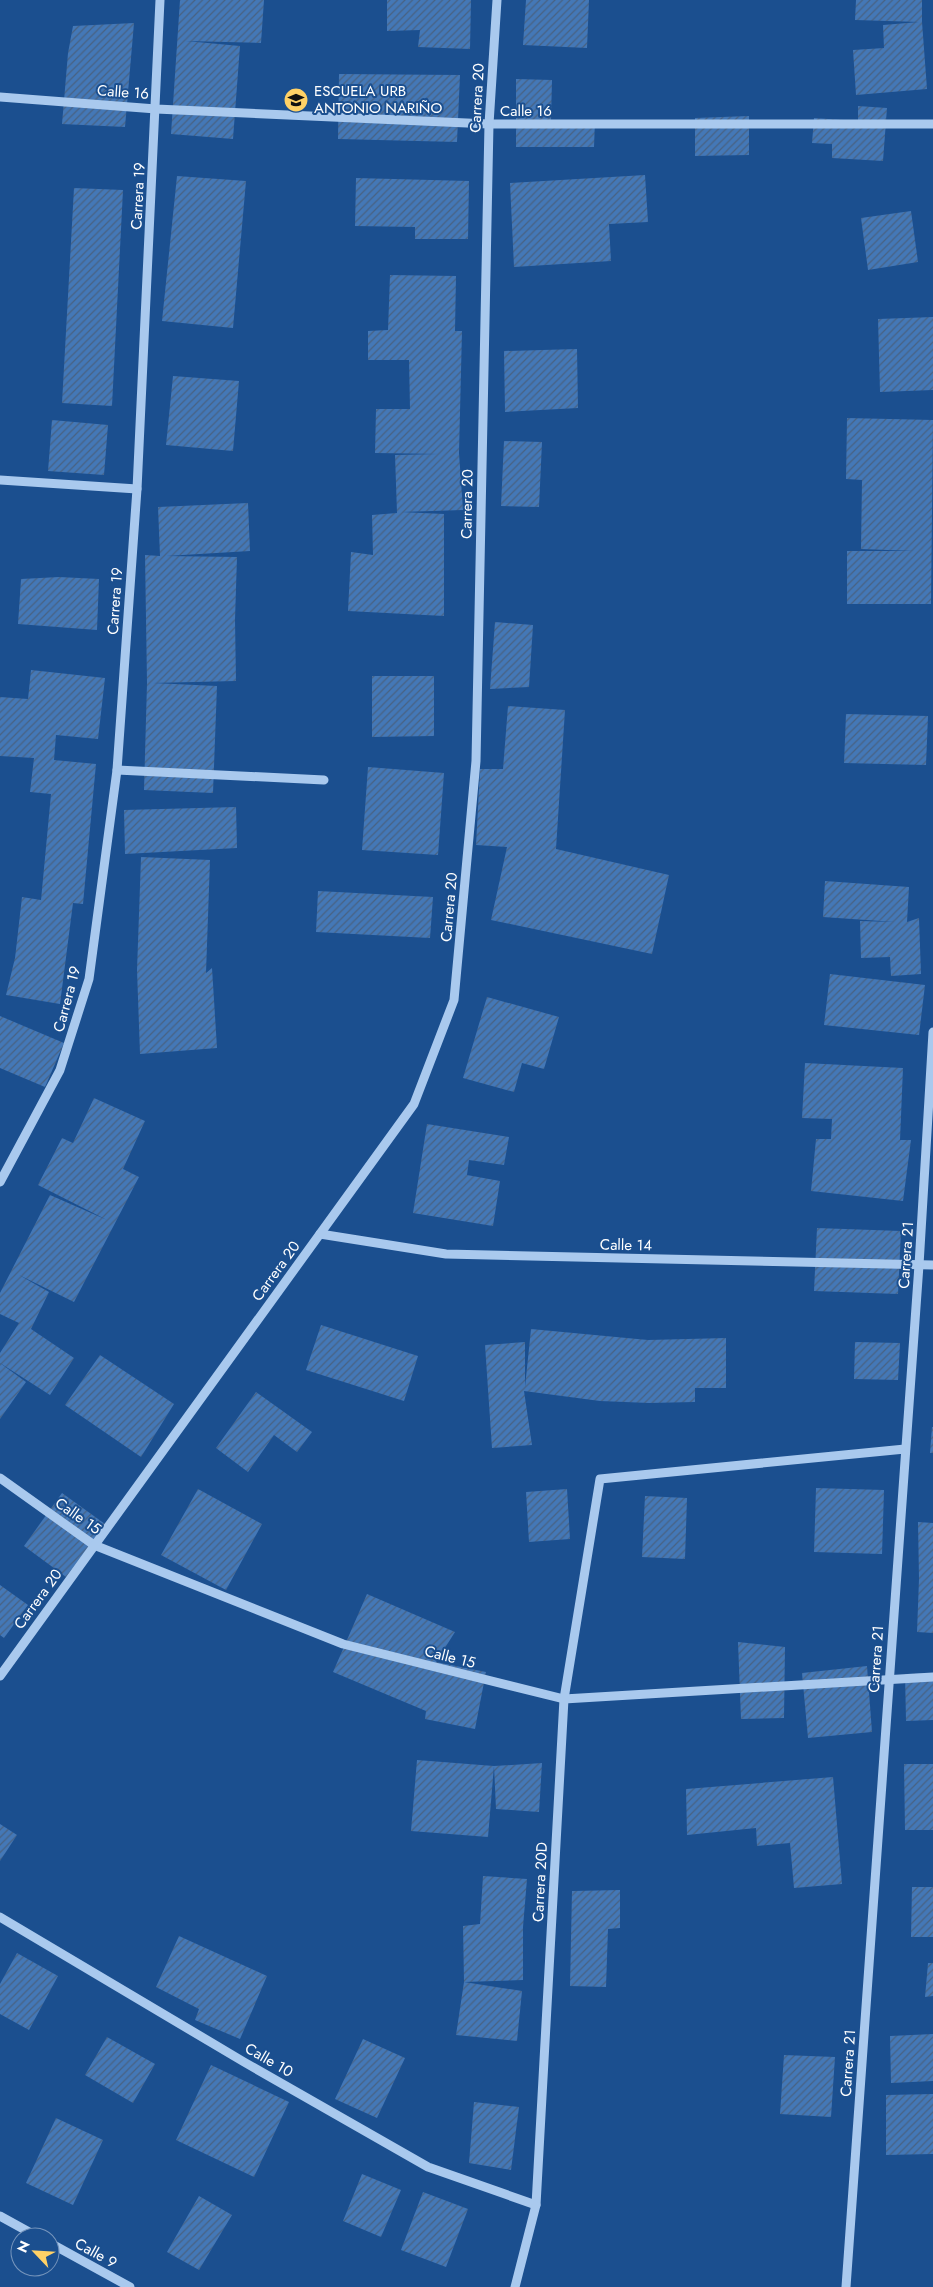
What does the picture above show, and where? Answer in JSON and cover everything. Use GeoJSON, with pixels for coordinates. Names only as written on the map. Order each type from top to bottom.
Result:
{"type":"FeatureCollection","features":[{"type":"Feature","properties":{"kind":"street","name":"Carrera 19"},"geometry":{"type":"LineString","coordinates":[[0,1182],[60,1070],[89,979],[117,770],[136,489],[160,0]]}},
{"type":"Feature","properties":{"kind":"street","name":"Carrera 20"},"geometry":{"type":"LineString","coordinates":[[0,1676],[414,1104],[454,1000],[476,761],[489,124],[497,0]]}},
{"type":"Feature","properties":{"kind":"street","name":"Calle 16"},"geometry":{"type":"LineString","coordinates":[[0,97],[156,109],[489,124],[933,124]]}},
{"type":"Feature","properties":{"kind":"street"},"geometry":{"type":"LineString","coordinates":[[0,480],[136,489]]}},
{"type":"Feature","properties":{"kind":"street"},"geometry":{"type":"LineString","coordinates":[[117,770],[324,780]]}},
{"type":"Feature","properties":{"kind":"street","name":"Carrera 21"},"geometry":{"type":"LineString","coordinates":[[846,2287],[888,1678],[920,1266],[933,1032]]}},
{"type":"Feature","properties":{"kind":"street","name":"Calle 14"},"geometry":{"type":"LineString","coordinates":[[320,1234],[446,1254],[933,1265]]}},
{"type":"Feature","properties":{"kind":"street","name":"Carrera 20D"},"geometry":{"type":"LineString","coordinates":[[515,2287],[536,2205],[564,1699],[600,1479],[905,1449]]}},
{"type":"Feature","properties":{"kind":"street","name":"Calle 15"},"geometry":{"type":"LineString","coordinates":[[0,1478],[94,1545],[343,1644],[564,1699],[933,1676]]}},
{"type":"Feature","properties":{"kind":"street","name":"Calle 10"},"geometry":{"type":"LineString","coordinates":[[0,1917],[428,2167],[536,2205]]}},
{"type":"Feature","properties":{"kind":"street"},"geometry":{"type":"LineString","coordinates":[[0,2216],[20,2227]]}},
{"type":"Feature","properties":{"kind":"street","name":"Calle 9"},"geometry":{"type":"LineString","coordinates":[[60,2248],[130,2287]]}},
{"type":"Feature","properties":{"kind":"building"},"geometry":{"type":"Polygon","coordinates":[[[180,0],[264,0],[261,43],[186,41],[240,46],[233,139],[171,134],[180,0]]]}},
{"type":"Feature","properties":{"kind":"building"},"geometry":{"type":"Polygon","coordinates":[[[387,0],[471,0],[470,49],[418,47],[420,30],[387,31],[387,0]]]}},
{"type":"Feature","properties":{"kind":"building"},"geometry":{"type":"Polygon","coordinates":[[[526,0],[589,0],[587,48],[523,45],[526,0]]]}},
{"type":"Feature","properties":{"kind":"building"},"geometry":{"type":"Polygon","coordinates":[[[856,0],[922,0],[927,89],[856,95],[853,50],[884,48],[883,25],[919,22],[855,20],[856,0]]]}},
{"type":"Feature","properties":{"kind":"building"},"geometry":{"type":"Polygon","coordinates":[[[134,23],[125,127],[62,124],[68,53],[73,26],[134,23]]]}},
{"type":"Feature","properties":{"kind":"building"},"geometry":{"type":"Polygon","coordinates":[[[339,74],[460,75],[457,142],[338,139],[339,74]]]}},
{"type":"Feature","properties":{"kind":"building"},"geometry":{"type":"Polygon","coordinates":[[[516,79],[552,80],[551,120],[595,121],[594,147],[516,147],[516,79]]]}},
{"type":"Feature","properties":{"kind":"building"},"geometry":{"type":"Polygon","coordinates":[[[858,106],[887,108],[883,161],[832,158],[832,144],[812,143],[814,118],[858,121],[858,106]]]}},
{"type":"Feature","properties":{"kind":"building"},"geometry":{"type":"Polygon","coordinates":[[[749,116],[749,155],[695,156],[695,118],[749,116]]]}},
{"type":"Feature","properties":{"kind":"building"},"geometry":{"type":"Polygon","coordinates":[[[645,175],[648,222],[609,224],[611,261],[514,267],[510,183],[645,175]]]}},
{"type":"Feature","properties":{"kind":"building"},"geometry":{"type":"Polygon","coordinates":[[[177,176],[246,181],[233,328],[162,321],[177,176]]]}},
{"type":"Feature","properties":{"kind":"building"},"geometry":{"type":"Polygon","coordinates":[[[356,178],[469,181],[468,239],[415,239],[415,227],[355,226],[356,178]]]}},
{"type":"Feature","properties":{"kind":"building"},"geometry":{"type":"Polygon","coordinates":[[[74,188],[123,190],[112,406],[62,403],[74,188]]]}},
{"type":"Feature","properties":{"kind":"building"},"geometry":{"type":"Polygon","coordinates":[[[911,211],[918,262],[868,270],[861,218],[911,211]]]}},
{"type":"Feature","properties":{"kind":"building"},"geometry":{"type":"Polygon","coordinates":[[[390,275],[456,276],[455,331],[462,331],[459,453],[463,510],[401,512],[444,514],[444,616],[348,611],[351,552],[373,555],[372,515],[397,513],[395,455],[439,454],[375,453],[376,409],[410,409],[409,360],[368,360],[368,331],[388,330],[390,275]]]}},
{"type":"Feature","properties":{"kind":"building"},"geometry":{"type":"Polygon","coordinates":[[[933,317],[933,390],[880,392],[878,319],[933,317]]]}},
{"type":"Feature","properties":{"kind":"building"},"geometry":{"type":"Polygon","coordinates":[[[577,349],[578,408],[505,412],[504,351],[577,349]]]}},
{"type":"Feature","properties":{"kind":"building"},"geometry":{"type":"Polygon","coordinates":[[[173,376],[239,381],[233,451],[166,445],[173,376]]]}},
{"type":"Feature","properties":{"kind":"building"},"geometry":{"type":"Polygon","coordinates":[[[847,418],[933,420],[931,604],[847,604],[847,551],[914,551],[861,549],[862,480],[846,479],[847,418]]]}},
{"type":"Feature","properties":{"kind":"building"},"geometry":{"type":"Polygon","coordinates":[[[52,420],[108,425],[104,475],[48,471],[52,420]]]}},
{"type":"Feature","properties":{"kind":"building"},"geometry":{"type":"Polygon","coordinates":[[[504,441],[542,442],[539,507],[501,506],[504,441]]]}},
{"type":"Feature","properties":{"kind":"building"},"geometry":{"type":"Polygon","coordinates":[[[248,503],[250,551],[166,556],[237,557],[236,681],[153,683],[217,686],[213,793],[144,790],[147,683],[145,555],[160,556],[158,507],[248,503]]]}},
{"type":"Feature","properties":{"kind":"building"},"geometry":{"type":"Polygon","coordinates":[[[59,577],[99,579],[97,630],[18,624],[21,579],[59,577]]]}},
{"type":"Feature","properties":{"kind":"building"},"geometry":{"type":"Polygon","coordinates":[[[495,622],[533,625],[529,687],[490,689],[495,622]]]}},
{"type":"Feature","properties":{"kind":"building"},"geometry":{"type":"Polygon","coordinates":[[[31,670],[105,678],[98,739],[56,735],[54,760],[96,764],[83,904],[73,903],[60,1004],[6,995],[15,958],[22,897],[41,900],[51,794],[30,792],[34,758],[0,756],[0,697],[28,699],[31,670]]]}},
{"type":"Feature","properties":{"kind":"building"},"geometry":{"type":"Polygon","coordinates":[[[372,676],[434,676],[434,736],[372,737],[372,676]]]}},
{"type":"Feature","properties":{"kind":"building"},"geometry":{"type":"Polygon","coordinates":[[[508,706],[565,710],[556,849],[669,875],[652,954],[491,920],[507,847],[476,845],[480,769],[503,769],[508,706]]]}},
{"type":"Feature","properties":{"kind":"building"},"geometry":{"type":"Polygon","coordinates":[[[846,714],[928,716],[926,765],[844,763],[846,714]]]}},
{"type":"Feature","properties":{"kind":"building"},"geometry":{"type":"Polygon","coordinates":[[[368,767],[444,773],[438,855],[362,850],[368,767]]]}},
{"type":"Feature","properties":{"kind":"building"},"geometry":{"type":"Polygon","coordinates":[[[236,807],[237,848],[125,854],[124,810],[236,807]]]}},
{"type":"Feature","properties":{"kind":"building"},"geometry":{"type":"Polygon","coordinates":[[[141,857],[210,860],[206,973],[212,968],[217,1048],[140,1054],[137,970],[141,857]]]}},
{"type":"Feature","properties":{"kind":"building"},"geometry":{"type":"Polygon","coordinates":[[[825,881],[909,887],[907,922],[919,918],[921,974],[891,976],[890,957],[861,958],[860,921],[895,922],[823,917],[825,881]]]}},
{"type":"Feature","properties":{"kind":"building"},"geometry":{"type":"Polygon","coordinates":[[[318,891],[433,897],[430,938],[316,932],[318,891]]]}},
{"type":"Feature","properties":{"kind":"building"},"geometry":{"type":"Polygon","coordinates":[[[830,974],[925,985],[919,1035],[824,1025],[830,974]]]}},
{"type":"Feature","properties":{"kind":"building"},"geometry":{"type":"Polygon","coordinates":[[[487,997],[559,1017],[544,1069],[522,1063],[514,1092],[463,1078],[487,997]]]}},
{"type":"Feature","properties":{"kind":"building"},"geometry":{"type":"Polygon","coordinates":[[[0,1016],[64,1043],[45,1087],[0,1068],[0,1016]]]}},
{"type":"Feature","properties":{"kind":"building"},"geometry":{"type":"Polygon","coordinates":[[[805,1063],[903,1068],[900,1140],[911,1140],[903,1201],[811,1191],[816,1139],[831,1139],[832,1119],[802,1118],[805,1063]]]}},
{"type":"Feature","properties":{"kind":"building"},"geometry":{"type":"Polygon","coordinates":[[[94,1098],[145,1121],[123,1169],[139,1177],[74,1302],[19,1275],[49,1292],[31,1329],[74,1358],[50,1395],[0,1363],[0,1353],[19,1323],[0,1314],[0,1293],[50,1195],[107,1220],[38,1185],[62,1138],[73,1143],[94,1098]]]}},
{"type":"Feature","properties":{"kind":"building"},"geometry":{"type":"Polygon","coordinates":[[[427,1124],[509,1137],[504,1165],[469,1160],[467,1175],[500,1181],[493,1226],[413,1213],[427,1124]]]}},
{"type":"Feature","properties":{"kind":"building"},"geometry":{"type":"Polygon","coordinates":[[[817,1228],[901,1231],[898,1294],[814,1291],[817,1228]]]}},
{"type":"Feature","properties":{"kind":"building"},"geometry":{"type":"Polygon","coordinates":[[[321,1325],[418,1356],[404,1401],[306,1370],[321,1325]]]}},
{"type":"Feature","properties":{"kind":"building"},"geometry":{"type":"Polygon","coordinates":[[[531,1329],[648,1340],[726,1338],[726,1388],[695,1388],[695,1402],[649,1403],[600,1401],[524,1391],[532,1445],[492,1448],[485,1345],[525,1342],[525,1387],[531,1329]]]}},
{"type":"Feature","properties":{"kind":"building"},"geometry":{"type":"Polygon","coordinates":[[[855,1342],[900,1343],[898,1380],[854,1379],[855,1342]]]}},
{"type":"Feature","properties":{"kind":"building"},"geometry":{"type":"Polygon","coordinates":[[[100,1355],[174,1404],[141,1457],[65,1405],[100,1355]]]}},
{"type":"Feature","properties":{"kind":"building"},"geometry":{"type":"Polygon","coordinates":[[[0,1363],[26,1382],[0,1419],[0,1363]]]}},
{"type":"Feature","properties":{"kind":"building"},"geometry":{"type":"Polygon","coordinates":[[[256,1392],[312,1432],[297,1452],[274,1435],[248,1472],[216,1448],[256,1392]]]}},
{"type":"Feature","properties":{"kind":"building"},"geometry":{"type":"Polygon","coordinates":[[[932,1427],[933,1453],[930,1453],[932,1427]]]}},
{"type":"Feature","properties":{"kind":"building"},"geometry":{"type":"Polygon","coordinates":[[[816,1488],[884,1490],[882,1554],[814,1552],[816,1488]]]}},
{"type":"Feature","properties":{"kind":"building"},"geometry":{"type":"Polygon","coordinates":[[[198,1489],[262,1524],[226,1590],[161,1555],[198,1489]]]}},
{"type":"Feature","properties":{"kind":"building"},"geometry":{"type":"Polygon","coordinates":[[[567,1489],[570,1539],[529,1542],[526,1492],[567,1489]]]}},
{"type":"Feature","properties":{"kind":"building"},"geometry":{"type":"Polygon","coordinates":[[[62,1493],[105,1524],[66,1577],[24,1546],[62,1493]]]}},
{"type":"Feature","properties":{"kind":"building"},"geometry":{"type":"Polygon","coordinates":[[[645,1496],[687,1498],[685,1559],[642,1557],[645,1496]]]}},
{"type":"Feature","properties":{"kind":"building"},"geometry":{"type":"Polygon","coordinates":[[[918,1522],[933,1523],[933,1633],[917,1632],[919,1579],[918,1522]]]}},
{"type":"Feature","properties":{"kind":"building"},"geometry":{"type":"Polygon","coordinates":[[[0,1585],[28,1605],[4,1638],[0,1635],[0,1585]]]}},
{"type":"Feature","properties":{"kind":"building"},"geometry":{"type":"Polygon","coordinates":[[[367,1594],[455,1632],[436,1662],[486,1672],[475,1729],[425,1719],[426,1711],[333,1672],[367,1594]]]}},
{"type":"Feature","properties":{"kind":"building"},"geometry":{"type":"Polygon","coordinates":[[[738,1642],[785,1647],[784,1718],[741,1719],[738,1642]]]}},
{"type":"Feature","properties":{"kind":"building"},"geometry":{"type":"Polygon","coordinates":[[[867,1666],[872,1732],[808,1738],[802,1673],[867,1666]]]}},
{"type":"Feature","properties":{"kind":"building"},"geometry":{"type":"Polygon","coordinates":[[[933,1673],[933,1720],[906,1721],[905,1674],[933,1673]]]}},
{"type":"Feature","properties":{"kind":"building"},"geometry":{"type":"Polygon","coordinates":[[[417,1760],[494,1766],[488,1837],[411,1831],[417,1760]]]}},
{"type":"Feature","properties":{"kind":"building"},"geometry":{"type":"Polygon","coordinates":[[[542,1763],[539,1812],[496,1809],[494,1766],[542,1763]]]}},
{"type":"Feature","properties":{"kind":"building"},"geometry":{"type":"Polygon","coordinates":[[[904,1764],[933,1764],[933,1830],[905,1830],[904,1764]]]}},
{"type":"Feature","properties":{"kind":"building"},"geometry":{"type":"Polygon","coordinates":[[[833,1777],[842,1884],[794,1888],[790,1843],[757,1846],[756,1828],[687,1835],[686,1789],[833,1777]]]}},
{"type":"Feature","properties":{"kind":"building"},"geometry":{"type":"Polygon","coordinates":[[[0,1824],[17,1835],[0,1861],[0,1824]]]}},
{"type":"Feature","properties":{"kind":"building"},"geometry":{"type":"Polygon","coordinates":[[[483,1876],[527,1879],[523,1927],[523,1980],[464,1982],[463,1926],[480,1924],[483,1876]]]}},
{"type":"Feature","properties":{"kind":"building"},"geometry":{"type":"Polygon","coordinates":[[[912,1887],[933,1887],[933,1937],[911,1937],[912,1887]]]}},
{"type":"Feature","properties":{"kind":"building"},"geometry":{"type":"Polygon","coordinates":[[[620,1890],[620,1928],[608,1929],[606,1987],[570,1986],[572,1891],[620,1890]]]}},
{"type":"Feature","properties":{"kind":"building"},"geometry":{"type":"Polygon","coordinates":[[[179,1936],[267,1976],[240,2039],[195,2020],[199,2009],[156,1987],[179,1936]]]}},
{"type":"Feature","properties":{"kind":"building"},"geometry":{"type":"Polygon","coordinates":[[[17,1953],[58,1976],[29,2030],[0,2014],[0,1984],[17,1953]]]}},
{"type":"Feature","properties":{"kind":"building"},"geometry":{"type":"Polygon","coordinates":[[[928,1963],[933,1963],[933,1996],[925,1997],[928,1963]]]}},
{"type":"Feature","properties":{"kind":"building"},"geometry":{"type":"Polygon","coordinates":[[[464,1982],[522,1991],[517,2041],[456,2035],[464,1982]]]}},
{"type":"Feature","properties":{"kind":"building"},"geometry":{"type":"Polygon","coordinates":[[[933,2034],[933,2081],[891,2083],[890,2036],[933,2034]]]}},
{"type":"Feature","properties":{"kind":"building"},"geometry":{"type":"Polygon","coordinates":[[[107,2037],[155,2064],[133,2103],[85,2075],[107,2037]]]}},
{"type":"Feature","properties":{"kind":"building"},"geometry":{"type":"Polygon","coordinates":[[[363,2039],[405,2058],[377,2118],[335,2099],[363,2039]]]}},
{"type":"Feature","properties":{"kind":"building"},"geometry":{"type":"Polygon","coordinates":[[[784,2055],[835,2057],[831,2117],[780,2114],[784,2055]]]}},
{"type":"Feature","properties":{"kind":"building"},"geometry":{"type":"Polygon","coordinates":[[[211,2065],[289,2102],[254,2177],[176,2140],[211,2065]]]}},
{"type":"Feature","properties":{"kind":"building"},"geometry":{"type":"Polygon","coordinates":[[[933,2094],[933,2154],[886,2155],[886,2095],[933,2094]]]}},
{"type":"Feature","properties":{"kind":"building"},"geometry":{"type":"Polygon","coordinates":[[[474,2102],[519,2107],[511,2170],[469,2163],[474,2102]]]}},
{"type":"Feature","properties":{"kind":"building"},"geometry":{"type":"Polygon","coordinates":[[[56,2118],[103,2140],[73,2205],[26,2183],[56,2118]]]}},
{"type":"Feature","properties":{"kind":"building"},"geometry":{"type":"Polygon","coordinates":[[[362,2174],[401,2190],[381,2237],[343,2221],[362,2174]]]}},
{"type":"Feature","properties":{"kind":"building"},"geometry":{"type":"Polygon","coordinates":[[[423,2192],[468,2209],[446,2267],[401,2250],[423,2192]]]}},
{"type":"Feature","properties":{"kind":"building"},"geometry":{"type":"Polygon","coordinates":[[[199,2196],[232,2215],[199,2270],[167,2252],[199,2196]]]}},
{"type":"Feature","properties":{"kind":"place","name":"ESCUELA URB ANTONIO NARIÑO"},"geometry":{"type":"Point","coordinates":[296,100]}}]}
